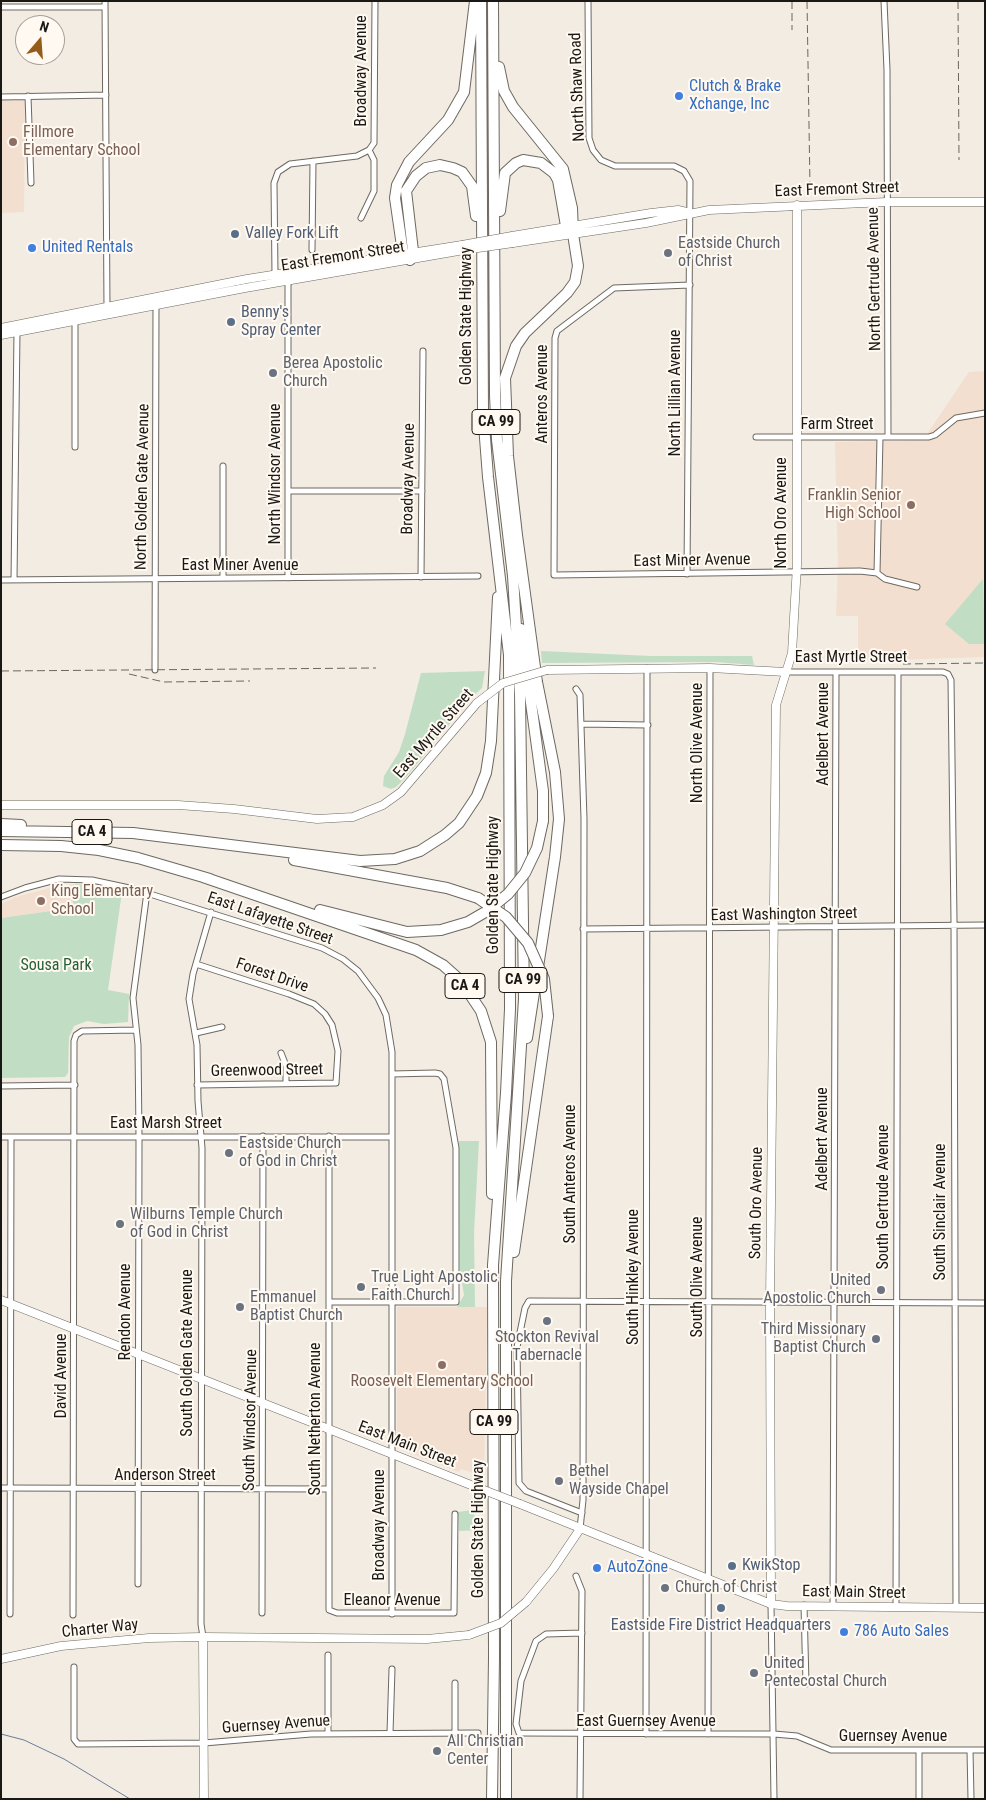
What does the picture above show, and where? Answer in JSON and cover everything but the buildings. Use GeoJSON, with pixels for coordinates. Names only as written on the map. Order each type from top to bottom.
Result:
{"type":"FeatureCollection","features":[{"type":"Feature","properties":{"kind":"highway"},"geometry":{"type":"LineString","coordinates":[[409,255],[395,198],[397,185],[409,162],[448,120],[464,92],[475,1]]}},
{"type":"Feature","properties":{"kind":"highway","name":"Golden State Highway"},"geometry":{"type":"LineString","coordinates":[[481,1],[482,368],[484,428],[510,655],[510,1009],[493,1265],[492,1799]]}},
{"type":"Feature","properties":{"kind":"highway"},"geometry":{"type":"LineString","coordinates":[[493,1],[499,68],[504,91],[513,107],[563,169],[578,266],[575,282],[520,340],[509,362],[505,378],[508,456],[517,535],[537,682],[555,772],[559,819],[556,857],[525,1055],[521,1060]]}},
{"type":"Feature","properties":{"kind":"highway","name":"Golden State Highway"},"geometry":{"type":"LineString","coordinates":[[493,1],[496,431],[514,602],[520,694],[524,999],[506,1281],[506,1799]]}},
{"type":"Feature","properties":{"kind":"highway"},"geometry":{"type":"LineString","coordinates":[[494,241],[498,233],[505,173],[516,163],[524,160],[541,162],[554,173],[571,228]]}},
{"type":"Feature","properties":{"kind":"highway"},"geometry":{"type":"LineString","coordinates":[[409,255],[406,200],[408,187],[416,176],[426,168],[440,165],[462,172],[472,186],[476,213],[478,257],[482,271]]}},
{"type":"Feature","properties":{"kind":"highway"},"geometry":{"type":"LineString","coordinates":[[182,839],[372,862],[394,859],[420,850],[452,830],[477,796],[488,762],[496,675],[500,571]]}},
{"type":"Feature","properties":{"kind":"highway"},"geometry":{"type":"LineString","coordinates":[[203,877],[354,920],[407,932],[450,928],[487,912],[508,894],[525,873],[537,848],[543,821],[543,790],[522,631],[514,602]]}},
{"type":"Feature","properties":{"kind":"highway"},"geometry":{"type":"LineString","coordinates":[[1,824],[100,832]]}},
{"type":"Feature","properties":{"kind":"highway","name":"CA 4"},"geometry":{"type":"LineString","coordinates":[[1,831],[100,832],[182,839],[447,888],[478,898],[506,917],[531,947],[544,979],[548,1016],[515,1245],[505,1357]]}},
{"type":"Feature","properties":{"kind":"highway","name":"CA 4"},"geometry":{"type":"LineString","coordinates":[[1,845],[61,846],[119,854],[203,877],[416,950],[443,965],[468,990],[485,1021],[492,1052],[493,1265]]}},
{"type":"Feature","properties":{"kind":"highway"},"geometry":{"type":"LineString","coordinates":[[1,850],[61,846]]}},
{"type":"Feature","properties":{"kind":"street","name":"Broadway Avenue"},"geometry":{"type":"LineString","coordinates":[[274,275],[275,176],[287,164],[357,156],[369,150],[374,142],[375,1]]}},
{"type":"Feature","properties":{"kind":"street","name":"North Shaw Road"},"geometry":{"type":"LineString","coordinates":[[588,1],[591,145],[601,160],[614,166],[670,165],[680,169],[690,182],[691,213]]}},
{"type":"Feature","properties":{"kind":"street","name":"North Gertrude Avenue"},"geometry":{"type":"LineString","coordinates":[[884,1],[887,70],[888,437]]}},
{"type":"Feature","properties":{"kind":"street"},"geometry":{"type":"LineString","coordinates":[[1,7],[105,4],[107,311]]}},
{"type":"Feature","properties":{"kind":"street"},"geometry":{"type":"LineString","coordinates":[[28,96],[31,183]]}},
{"type":"Feature","properties":{"kind":"street"},"geometry":{"type":"LineString","coordinates":[[1,97],[106,96]]}},
{"type":"Feature","properties":{"kind":"street"},"geometry":{"type":"LineString","coordinates":[[361,218],[374,191],[374,160],[369,150]]}},
{"type":"Feature","properties":{"kind":"street"},"geometry":{"type":"LineString","coordinates":[[312,250],[313,161]]}},
{"type":"Feature","properties":{"kind":"street","name":"East Fremont Street"},"geometry":{"type":"LineString","coordinates":[[107,311],[156,305],[287,276],[409,255],[512,240],[571,228],[646,224],[717,209],[887,202],[985,202]]}},
{"type":"Feature","properties":{"kind":"street","name":"North Oro Avenue"},"geometry":{"type":"LineString","coordinates":[[775,818],[776,705],[792,653],[796,573],[797,205]]}},
{"type":"Feature","properties":{"kind":"street","name":"North Lillian Avenue"},"geometry":{"type":"LineString","coordinates":[[687,574],[691,213]]}},
{"type":"Feature","properties":{"kind":"street","name":"East Fremont Street"},"geometry":{"type":"LineString","coordinates":[[1,328],[17,328],[107,311],[274,275],[287,276]]}},
{"type":"Feature","properties":{"kind":"street","name":"North Windsor Avenue"},"geometry":{"type":"LineString","coordinates":[[287,276],[288,578]]}},
{"type":"Feature","properties":{"kind":"street","name":"Anteros Avenue"},"geometry":{"type":"LineString","coordinates":[[554,575],[555,338],[557,331],[614,288],[690,285]]}},
{"type":"Feature","properties":{"kind":"street","name":"North Golden Gate Avenue"},"geometry":{"type":"LineString","coordinates":[[155,670],[156,305]]}},
{"type":"Feature","properties":{"kind":"street"},"geometry":{"type":"LineString","coordinates":[[74,447],[75,317]]}},
{"type":"Feature","properties":{"kind":"street"},"geometry":{"type":"LineString","coordinates":[[14,580],[17,328]]}},
{"type":"Feature","properties":{"kind":"street","name":"East Fremont Street"},"geometry":{"type":"LineString","coordinates":[[1,335],[17,328]]}},
{"type":"Feature","properties":{"kind":"street","name":"Broadway Avenue"},"geometry":{"type":"LineString","coordinates":[[421,577],[423,351]]}},
{"type":"Feature","properties":{"kind":"street","name":"Farm Street"},"geometry":{"type":"LineString","coordinates":[[756,437],[932,436],[956,418],[985,413]]}},
{"type":"Feature","properties":{"kind":"street"},"geometry":{"type":"LineString","coordinates":[[877,572],[880,437]]}},
{"type":"Feature","properties":{"kind":"street"},"geometry":{"type":"LineString","coordinates":[[223,466],[223,578]]}},
{"type":"Feature","properties":{"kind":"street"},"geometry":{"type":"LineString","coordinates":[[289,491],[422,491]]}},
{"type":"Feature","properties":{"kind":"street","name":"East Miner Avenue"},"geometry":{"type":"LineString","coordinates":[[554,575],[854,571],[877,572],[885,579],[917,586]]}},
{"type":"Feature","properties":{"kind":"street","name":"East Miner Avenue"},"geometry":{"type":"LineString","coordinates":[[1,580],[478,576]]}},
{"type":"Feature","properties":{"kind":"street","name":"South Hinkley Avenue"},"geometry":{"type":"LineString","coordinates":[[646,1734],[647,668]]}},
{"type":"Feature","properties":{"kind":"street","name":"East Myrtle Street"},"geometry":{"type":"LineString","coordinates":[[1,805],[178,805],[317,819],[353,816],[383,805],[401,792],[477,703],[503,683],[547,670],[710,668],[786,672],[943,672],[948,674]]}},
{"type":"Feature","properties":{"kind":"street","name":"North Olive Avenue"},"geometry":{"type":"LineString","coordinates":[[710,668],[711,819]]}},
{"type":"Feature","properties":{"kind":"street","name":"Adelbert Avenue"},"geometry":{"type":"LineString","coordinates":[[833,1606],[836,672]]}},
{"type":"Feature","properties":{"kind":"street","name":"South Gertrude Avenue"},"geometry":{"type":"LineString","coordinates":[[896,1607],[898,672]]}},
{"type":"Feature","properties":{"kind":"street","name":"South Sinclair Avenue"},"geometry":{"type":"LineString","coordinates":[[948,674],[951,680],[954,926],[956,1608]]}},
{"type":"Feature","properties":{"kind":"street","name":"South Anteros Avenue"},"geometry":{"type":"LineString","coordinates":[[576,689],[580,694],[584,820],[582,1513],[580,1529]]}},
{"type":"Feature","properties":{"kind":"street"},"geometry":{"type":"LineString","coordinates":[[581,724],[648,725]]}},
{"type":"Feature","properties":{"kind":"street","name":"South Oro Avenue"},"geometry":{"type":"LineString","coordinates":[[774,1799],[770,1303],[775,818]]}},
{"type":"Feature","properties":{"kind":"street","name":"South Olive Avenue"},"geometry":{"type":"LineString","coordinates":[[708,1734],[711,819]]}},
{"type":"Feature","properties":{"kind":"street","name":"East Lafayette Street"},"geometry":{"type":"LineString","coordinates":[[1,897],[44,882],[76,878],[112,883],[148,892],[322,948],[350,964],[374,990],[386,1016],[390,1033],[392,1074],[391,1137]]}},
{"type":"Feature","properties":{"kind":"street","name":"Rendon Avenue"},"geometry":{"type":"LineString","coordinates":[[138,1584],[139,1137],[136,1030],[133,998],[148,892]]}},
{"type":"Feature","properties":{"kind":"street","name":"South Golden Gate Avenue"},"geometry":{"type":"LineString","coordinates":[[204,1799],[202,1136],[197,1085],[196,1033],[189,999],[196,964],[211,912]]}},
{"type":"Feature","properties":{"kind":"street","name":"East Washington Street"},"geometry":{"type":"LineString","coordinates":[[583,929],[985,926]]}},
{"type":"Feature","properties":{"kind":"street","name":"Forest Drive"},"geometry":{"type":"LineString","coordinates":[[196,964],[300,997],[320,1010],[332,1025],[336,1038],[336,1083]]}},
{"type":"Feature","properties":{"kind":"street"},"geometry":{"type":"LineString","coordinates":[[196,1033],[222,1027]]}},
{"type":"Feature","properties":{"kind":"street","name":"David Avenue"},"geometry":{"type":"LineString","coordinates":[[73,1615],[75,1329],[74,1041],[76,1035],[86,1030],[136,1030]]}},
{"type":"Feature","properties":{"kind":"street"},"geometry":{"type":"LineString","coordinates":[[281,1053],[286,1066],[286,1083]]}},
{"type":"Feature","properties":{"kind":"street"},"geometry":{"type":"LineString","coordinates":[[329,1302],[456,1302],[456,1148],[444,1079],[435,1073],[392,1074]]}},
{"type":"Feature","properties":{"kind":"street","name":"Greenwood Street"},"geometry":{"type":"LineString","coordinates":[[197,1085],[336,1083]]}},
{"type":"Feature","properties":{"kind":"street"},"geometry":{"type":"LineString","coordinates":[[1,1086],[75,1086]]}},
{"type":"Feature","properties":{"kind":"street","name":"South Windsor Avenue"},"geometry":{"type":"LineString","coordinates":[[262,1613],[264,1403],[263,1136]]}},
{"type":"Feature","properties":{"kind":"street","name":"South Netherton Avenue"},"geometry":{"type":"LineString","coordinates":[[330,1136],[329,1605],[331,1612]]}},
{"type":"Feature","properties":{"kind":"street","name":"East Marsh Street"},"geometry":{"type":"LineString","coordinates":[[1,1137],[391,1137]]}},
{"type":"Feature","properties":{"kind":"street"},"geometry":{"type":"LineString","coordinates":[[10,1614],[11,1137]]}},
{"type":"Feature","properties":{"kind":"street","name":"Broadway Avenue"},"geometry":{"type":"LineString","coordinates":[[391,1137],[392,1614]]}},
{"type":"Feature","properties":{"kind":"street","name":"East Main Street"},"geometry":{"type":"LineString","coordinates":[[1,1300],[771,1604],[985,1608]]}},
{"type":"Feature","properties":{"kind":"street"},"geometry":{"type":"LineString","coordinates":[[582,1513],[526,1491],[520,1483],[517,1347],[525,1308],[529,1301],[985,1303]]}},
{"type":"Feature","properties":{"kind":"street","name":"Anderson Street"},"geometry":{"type":"LineString","coordinates":[[1,1488],[329,1488]]}},
{"type":"Feature","properties":{"kind":"street","name":"Eleanor Avenue"},"geometry":{"type":"LineString","coordinates":[[331,1612],[392,1614],[454,1613],[455,1514]]}},
{"type":"Feature","properties":{"kind":"street","name":"Charter Way"},"geometry":{"type":"LineString","coordinates":[[1,1659],[61,1646],[100,1642],[203,1637],[427,1639],[469,1635],[501,1623],[512,1616],[553,1569],[580,1529]]}},
{"type":"Feature","properties":{"kind":"street"},"geometry":{"type":"LineString","coordinates":[[576,1576],[582,1591],[580,1799]]}},
{"type":"Feature","properties":{"kind":"street"},"geometry":{"type":"LineString","coordinates":[[804,1605],[806,1684]]}},
{"type":"Feature","properties":{"kind":"street","name":"East Guernsey Avenue"},"geometry":{"type":"LineString","coordinates":[[582,1633],[552,1633],[540,1637],[528,1659],[521,1681],[516,1724],[519,1733],[774,1734]]}},
{"type":"Feature","properties":{"kind":"street"},"geometry":{"type":"LineString","coordinates":[[328,1655],[328,1734]]}},
{"type":"Feature","properties":{"kind":"street","name":"Guernsey Avenue"},"geometry":{"type":"LineString","coordinates":[[74,1667],[74,1739],[76,1744],[204,1742],[328,1734],[478,1733]]}},
{"type":"Feature","properties":{"kind":"street"},"geometry":{"type":"LineString","coordinates":[[390,1733],[392,1669]]}},
{"type":"Feature","properties":{"kind":"street"},"geometry":{"type":"LineString","coordinates":[[455,1683],[455,1733]]}},
{"type":"Feature","properties":{"kind":"street","name":"Guernsey Avenue"},"geometry":{"type":"LineString","coordinates":[[774,1734],[797,1736],[831,1750],[985,1750]]}},
{"type":"Feature","properties":{"kind":"street"},"geometry":{"type":"LineString","coordinates":[[919,1750],[919,1799]]}},
{"type":"Feature","properties":{"kind":"street"},"geometry":{"type":"LineString","coordinates":[[970,1750],[971,1799]]}},
{"type":"Feature","properties":{"kind":"shaded area","name":"Fillmore Elementary School"},"geometry":{"type":"Polygon","coordinates":[[[1,100],[25,100],[24,212],[1,213],[1,100]]]}},
{"type":"Feature","properties":{"kind":"shaded area","name":"Franklin Senior High School"},"geometry":{"type":"Polygon","coordinates":[[[985,371],[985,657],[858,661],[858,616],[836,616],[838,569],[835,442],[923,440],[969,372],[985,371]]]}},
{"type":"Feature","properties":{"kind":"shaded area","name":"King Elementary School"},"geometry":{"type":"Polygon","coordinates":[[[75,884],[72,908],[1,918],[1,904],[16,897],[53,887],[75,884]]]}},
{"type":"Feature","properties":{"kind":"shaded area","name":"Roosevelt Elementary School"},"geometry":{"type":"Polygon","coordinates":[[[397,1307],[487,1307],[484,1476],[461,1469],[459,1472],[397,1448],[397,1307]]]}},
{"type":"Feature","properties":{"kind":"green space"},"geometry":{"type":"Polygon","coordinates":[[[983,579],[985,644],[969,644],[945,624],[983,579]]]}},
{"type":"Feature","properties":{"kind":"green space"},"geometry":{"type":"Polygon","coordinates":[[[541,651],[651,656],[752,656],[754,665],[715,662],[542,663],[541,651]]]}},
{"type":"Feature","properties":{"kind":"green space"},"geometry":{"type":"Polygon","coordinates":[[[485,671],[482,688],[471,698],[407,776],[396,787],[391,789],[383,786],[384,776],[399,752],[421,673],[485,671]]]}},
{"type":"Feature","properties":{"kind":"green space","name":"Sousa Park"},"geometry":{"type":"Polygon","coordinates":[[[75,884],[122,892],[108,990],[129,994],[128,1022],[104,1024],[87,1021],[74,1026],[69,1037],[68,1073],[65,1077],[1,1078],[1,918],[72,908],[75,884]]]}},
{"type":"Feature","properties":{"kind":"green space"},"geometry":{"type":"Polygon","coordinates":[[[459,1141],[479,1141],[474,1233],[475,1307],[457,1307],[464,1295],[460,1270],[459,1141]]]}},
{"type":"Feature","properties":{"kind":"green space"},"geometry":{"type":"Polygon","coordinates":[[[472,1510],[481,1530],[459,1531],[458,1512],[472,1510]]]}},
{"type":"Feature","properties":{"kind":"waterway"},"geometry":{"type":"LineString","coordinates":[[1,1734],[24,1740],[64,1759],[130,1799]]}},
{"type":"Feature","properties":{"kind":"railway"},"geometry":{"type":"LineString","coordinates":[[792,1],[792,30]]}},
{"type":"Feature","properties":{"kind":"railway"},"geometry":{"type":"LineString","coordinates":[[807,1],[810,187]]}},
{"type":"Feature","properties":{"kind":"railway"},"geometry":{"type":"LineString","coordinates":[[958,1],[959,160]]}},
{"type":"Feature","properties":{"kind":"railway"},"geometry":{"type":"LineString","coordinates":[[903,664],[985,663]]}},
{"type":"Feature","properties":{"kind":"railway"},"geometry":{"type":"LineString","coordinates":[[1,671],[376,668]]}},
{"type":"Feature","properties":{"kind":"railway"},"geometry":{"type":"LineString","coordinates":[[129,674],[164,682],[250,681]]}},
{"type":"Feature","properties":{"kind":"place","name":"Clutch & Brake Xchange, Inc"},"geometry":{"type":"Point","coordinates":[679,96]}},
{"type":"Feature","properties":{"kind":"place","name":"Fillmore Elementary School"},"geometry":{"type":"Point","coordinates":[13,142]}},
{"type":"Feature","properties":{"kind":"place","name":"Valley Fork Lift"},"geometry":{"type":"Point","coordinates":[235,234]}},
{"type":"Feature","properties":{"kind":"place","name":"United Rentals"},"geometry":{"type":"Point","coordinates":[32,248]}},
{"type":"Feature","properties":{"kind":"place","name":"Eastside Church of Christ"},"geometry":{"type":"Point","coordinates":[668,253]}},
{"type":"Feature","properties":{"kind":"place","name":"Benny's Spray Center"},"geometry":{"type":"Point","coordinates":[231,322]}},
{"type":"Feature","properties":{"kind":"place","name":"Berea Apostolic Church"},"geometry":{"type":"Point","coordinates":[273,373]}},
{"type":"Feature","properties":{"kind":"place","name":"Franklin Senior High School"},"geometry":{"type":"Point","coordinates":[911,505]}},
{"type":"Feature","properties":{"kind":"place","name":"King Elementary School"},"geometry":{"type":"Point","coordinates":[41,901]}},
{"type":"Feature","properties":{"kind":"place","name":"Eastside Church of God in Christ"},"geometry":{"type":"Point","coordinates":[229,1153]}},
{"type":"Feature","properties":{"kind":"place","name":"Wilburns Temple Church of God in Christ"},"geometry":{"type":"Point","coordinates":[120,1224]}},
{"type":"Feature","properties":{"kind":"place","name":"True Light Apostolic Faith Church"},"geometry":{"type":"Point","coordinates":[361,1287]}},
{"type":"Feature","properties":{"kind":"place","name":"United Apostolic Church"},"geometry":{"type":"Point","coordinates":[881,1290]}},
{"type":"Feature","properties":{"kind":"place","name":"Emmanuel Baptist Church"},"geometry":{"type":"Point","coordinates":[240,1307]}},
{"type":"Feature","properties":{"kind":"place","name":"Stockton Revival Tabernacle"},"geometry":{"type":"Point","coordinates":[547,1321]}},
{"type":"Feature","properties":{"kind":"place","name":"Third Missionary Baptist Church"},"geometry":{"type":"Point","coordinates":[876,1339]}},
{"type":"Feature","properties":{"kind":"place","name":"Roosevelt Elementary School"},"geometry":{"type":"Point","coordinates":[442,1365]}},
{"type":"Feature","properties":{"kind":"place","name":"Bethel Wayside Chapel"},"geometry":{"type":"Point","coordinates":[559,1481]}},
{"type":"Feature","properties":{"kind":"place","name":"KwikStop"},"geometry":{"type":"Point","coordinates":[732,1566]}},
{"type":"Feature","properties":{"kind":"place","name":"AutoZone"},"geometry":{"type":"Point","coordinates":[597,1568]}},
{"type":"Feature","properties":{"kind":"place","name":"Church of Christ"},"geometry":{"type":"Point","coordinates":[665,1588]}},
{"type":"Feature","properties":{"kind":"place","name":"Eastside Fire District Headquarters"},"geometry":{"type":"Point","coordinates":[721,1608]}},
{"type":"Feature","properties":{"kind":"place","name":"786 Auto Sales"},"geometry":{"type":"Point","coordinates":[844,1632]}},
{"type":"Feature","properties":{"kind":"place","name":"United Pentecostal Church"},"geometry":{"type":"Point","coordinates":[754,1673]}},
{"type":"Feature","properties":{"kind":"place","name":"All Christian Center"},"geometry":{"type":"Point","coordinates":[437,1751]}}]}
